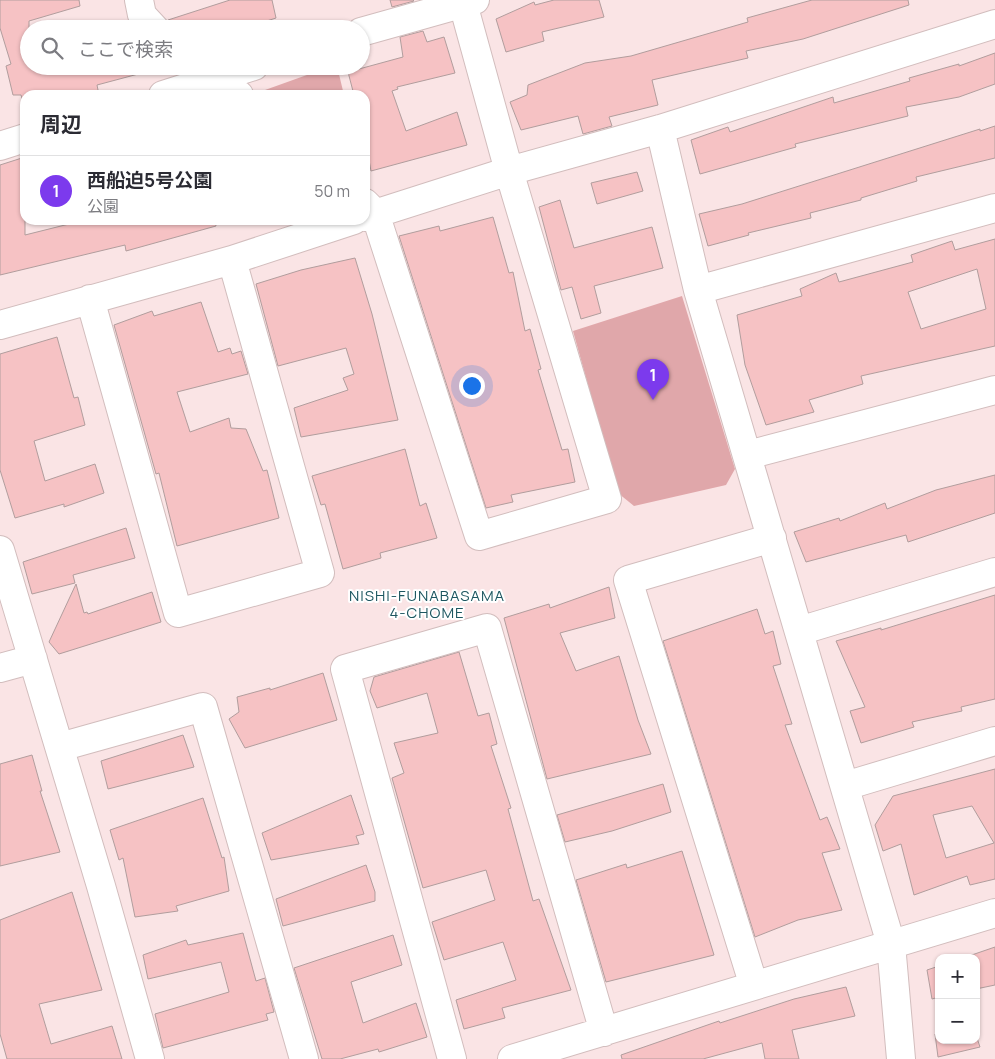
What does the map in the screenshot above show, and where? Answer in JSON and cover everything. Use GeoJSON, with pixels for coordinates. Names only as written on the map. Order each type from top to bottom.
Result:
{"type":"FeatureCollection","features":[{"type":"Feature","properties":{"kind":"street"},"geometry":{"type":"LineString","coordinates":[[139,0],[142,15],[147,20]]}},
{"type":"Feature","properties":{"kind":"street"},"geometry":{"type":"LineString","coordinates":[[369,225],[479,536],[607,499],[509,171],[467,1],[370,29]]}},
{"type":"Feature","properties":{"kind":"street"},"geometry":{"type":"LineString","coordinates":[[370,212],[660,129],[995,24]]}},
{"type":"Feature","properties":{"kind":"street"},"geometry":{"type":"LineString","coordinates":[[173,90],[203,75]]}},
{"type":"Feature","properties":{"kind":"street"},"geometry":{"type":"LineString","coordinates":[[213,75],[232,90]]}},
{"type":"Feature","properties":{"kind":"street"},"geometry":{"type":"LineString","coordinates":[[660,129],[698,290],[891,944],[902,1059]]}},
{"type":"Feature","properties":{"kind":"street"},"geometry":{"type":"LineString","coordinates":[[0,146],[20,140]]}},
{"type":"Feature","properties":{"kind":"street"},"geometry":{"type":"LineString","coordinates":[[698,290],[995,208]]}},
{"type":"Feature","properties":{"kind":"street"},"geometry":{"type":"LineString","coordinates":[[0,325],[232,260],[331,225]]}},
{"type":"Feature","properties":{"kind":"street"},"geometry":{"type":"LineString","coordinates":[[90,299],[178,613],[320,573],[232,260]]}},
{"type":"Feature","properties":{"kind":"street"},"geometry":{"type":"LineString","coordinates":[[748,455],[995,390]]}},
{"type":"Feature","properties":{"kind":"street"},"geometry":{"type":"LineString","coordinates":[[754,986],[628,580],[772,538]]}},
{"type":"Feature","properties":{"kind":"street"},"geometry":{"type":"LineString","coordinates":[[0,550],[60,747],[150,1059]]}},
{"type":"Feature","properties":{"kind":"street"},"geometry":{"type":"LineString","coordinates":[[799,631],[995,572]]}},
{"type":"Feature","properties":{"kind":"street"},"geometry":{"type":"LineString","coordinates":[[452,1059],[345,669],[488,628],[604,1032]]}},
{"type":"Feature","properties":{"kind":"street"},"geometry":{"type":"LineString","coordinates":[[0,668],[33,659]]}},
{"type":"Feature","properties":{"kind":"street"},"geometry":{"type":"LineString","coordinates":[[60,747],[204,707],[304,1059]]}},
{"type":"Feature","properties":{"kind":"street"},"geometry":{"type":"LineString","coordinates":[[845,786],[995,741]]}},
{"type":"Feature","properties":{"kind":"street"},"geometry":{"type":"LineString","coordinates":[[512,1059],[995,914]]}},
{"type":"Feature","properties":{"kind":"shaded area"},"geometry":{"type":"Polygon","coordinates":[[[307,75],[339,75],[343,90],[265,90],[307,75]]]}},
{"type":"Feature","properties":{"kind":"shaded area"},"geometry":{"type":"Polygon","coordinates":[[[682,296],[735,469],[726,485],[634,506],[618,493],[573,331],[682,296]]]}},
{"type":"Feature","properties":{"kind":"building"},"geometry":{"type":"Polygon","coordinates":[[[0,0],[79,0],[80,6],[32,20],[20,20],[20,75],[134,75],[97,85],[98,90],[20,90],[20,95],[13,95],[6,66],[11,64],[0,28],[0,0]]]}},
{"type":"Feature","properties":{"kind":"building"},"geometry":{"type":"Polygon","coordinates":[[[230,0],[272,0],[276,18],[270,20],[168,20],[230,0]]]}},
{"type":"Feature","properties":{"kind":"building"},"geometry":{"type":"Polygon","coordinates":[[[390,0],[413,0],[414,1],[392,7],[390,0]]]}},
{"type":"Feature","properties":{"kind":"building"},"geometry":{"type":"Polygon","coordinates":[[[554,0],[599,0],[604,17],[542,32],[544,41],[506,52],[496,19],[534,2],[535,5],[554,0]]]}},
{"type":"Feature","properties":{"kind":"building"},"geometry":{"type":"Polygon","coordinates":[[[812,0],[908,0],[909,5],[803,39],[746,51],[748,58],[652,80],[658,105],[609,117],[612,126],[583,134],[578,116],[521,130],[510,102],[527,95],[528,85],[585,63],[631,56],[748,22],[747,18],[812,0]]]}},
{"type":"Feature","properties":{"kind":"building"},"geometry":{"type":"Polygon","coordinates":[[[423,31],[427,42],[444,37],[455,73],[397,87],[398,89],[392,91],[406,131],[457,112],[467,145],[371,171],[370,90],[353,90],[349,75],[370,75],[370,66],[403,57],[400,37],[423,31]]]}},
{"type":"Feature","properties":{"kind":"building"},"geometry":{"type":"Polygon","coordinates":[[[995,53],[995,84],[959,97],[906,107],[908,116],[795,144],[796,147],[700,174],[691,140],[728,127],[730,132],[833,97],[834,103],[910,81],[909,78],[959,64],[959,66],[995,53]]]}},
{"type":"Feature","properties":{"kind":"building"},"geometry":{"type":"Polygon","coordinates":[[[995,126],[995,158],[916,177],[917,181],[861,198],[861,200],[810,213],[811,218],[748,233],[749,235],[708,246],[699,214],[742,204],[980,129],[980,131],[995,126]]]}},
{"type":"Feature","properties":{"kind":"building"},"geometry":{"type":"Polygon","coordinates":[[[20,159],[20,225],[25,225],[25,235],[65,225],[216,226],[126,251],[125,245],[0,275],[0,165],[20,159]]]}},
{"type":"Feature","properties":{"kind":"building"},"geometry":{"type":"Polygon","coordinates":[[[637,172],[643,191],[597,204],[591,183],[637,172]]]}},
{"type":"Feature","properties":{"kind":"building"},"geometry":{"type":"Polygon","coordinates":[[[560,200],[574,248],[652,227],[663,268],[594,286],[601,313],[581,319],[572,287],[561,290],[539,207],[560,200]]]}},
{"type":"Feature","properties":{"kind":"building"},"geometry":{"type":"Polygon","coordinates":[[[493,217],[509,273],[513,272],[525,331],[530,329],[541,369],[538,370],[562,450],[568,449],[575,482],[511,495],[513,502],[486,508],[399,236],[439,226],[440,231],[493,217]]]}},
{"type":"Feature","properties":{"kind":"building"},"geometry":{"type":"Polygon","coordinates":[[[995,239],[995,346],[861,376],[863,384],[809,400],[814,412],[766,425],[745,365],[737,315],[802,296],[800,289],[836,273],[839,282],[913,262],[911,255],[952,241],[955,250],[995,239]],[[977,269],[908,292],[921,329],[986,309],[977,269]]]}},
{"type":"Feature","properties":{"kind":"building"},"geometry":{"type":"Polygon","coordinates":[[[355,258],[372,314],[398,420],[301,437],[294,408],[348,390],[343,378],[354,374],[346,348],[278,366],[256,284],[301,270],[355,258]]]}},
{"type":"Feature","properties":{"kind":"building"},"geometry":{"type":"Polygon","coordinates":[[[201,302],[218,352],[230,348],[232,354],[241,351],[248,374],[177,392],[190,432],[229,418],[231,428],[246,429],[263,471],[267,470],[279,518],[177,546],[159,473],[156,474],[114,325],[152,311],[154,316],[201,302]]]}},
{"type":"Feature","properties":{"kind":"building"},"geometry":{"type":"Polygon","coordinates":[[[57,337],[74,398],[78,397],[85,425],[34,441],[45,481],[95,464],[104,493],[64,507],[64,504],[15,518],[0,470],[0,354],[57,337]]]}},
{"type":"Feature","properties":{"kind":"building"},"geometry":{"type":"Polygon","coordinates":[[[405,449],[420,506],[426,503],[437,538],[380,553],[381,558],[343,569],[325,504],[321,505],[312,476],[405,449]]]}},
{"type":"Feature","properties":{"kind":"building"},"geometry":{"type":"Polygon","coordinates":[[[995,475],[995,513],[908,542],[906,535],[806,562],[794,532],[839,518],[840,521],[885,503],[887,509],[936,490],[995,475]]]}},
{"type":"Feature","properties":{"kind":"building"},"geometry":{"type":"Polygon","coordinates":[[[126,528],[135,558],[73,575],[75,583],[32,594],[23,562],[126,528]]]}},
{"type":"Feature","properties":{"kind":"building"},"geometry":{"type":"Polygon","coordinates":[[[76,584],[84,613],[87,612],[88,614],[152,592],[161,622],[59,654],[49,642],[76,584]]]}},
{"type":"Feature","properties":{"kind":"building"},"geometry":{"type":"Polygon","coordinates":[[[609,587],[615,618],[560,633],[576,671],[619,656],[638,720],[651,754],[547,779],[504,618],[549,604],[550,608],[609,587]]]}},
{"type":"Feature","properties":{"kind":"building"},"geometry":{"type":"Polygon","coordinates":[[[995,595],[995,699],[961,707],[962,711],[912,722],[914,727],[861,743],[850,711],[865,707],[836,641],[881,628],[881,630],[995,595]]]}},
{"type":"Feature","properties":{"kind":"building"},"geometry":{"type":"Polygon","coordinates":[[[757,609],[765,634],[773,631],[781,664],[773,666],[792,724],[785,725],[820,820],[827,817],[840,849],[822,853],[842,910],[798,920],[755,937],[663,641],[757,609]]]}},
{"type":"Feature","properties":{"kind":"building"},"geometry":{"type":"Polygon","coordinates":[[[459,652],[478,716],[489,713],[497,744],[491,746],[511,808],[508,809],[533,901],[539,899],[571,990],[502,1008],[505,1018],[464,1029],[456,1000],[516,980],[503,942],[444,960],[432,922],[495,900],[486,870],[423,888],[392,778],[404,773],[394,743],[438,733],[427,693],[377,708],[370,691],[374,677],[459,652]]]}},
{"type":"Feature","properties":{"kind":"building"},"geometry":{"type":"Polygon","coordinates":[[[323,673],[337,720],[245,748],[229,719],[239,712],[237,697],[270,688],[270,690],[323,673]]]}},
{"type":"Feature","properties":{"kind":"building"},"geometry":{"type":"Polygon","coordinates":[[[183,735],[194,767],[108,789],[101,761],[183,735]]]}},
{"type":"Feature","properties":{"kind":"building"},"geometry":{"type":"Polygon","coordinates":[[[32,755],[42,791],[40,791],[60,852],[0,866],[0,764],[32,755]]]}},
{"type":"Feature","properties":{"kind":"building"},"geometry":{"type":"Polygon","coordinates":[[[995,769],[995,879],[970,885],[967,876],[914,895],[901,844],[883,851],[875,825],[893,796],[995,769]],[[972,806],[933,815],[946,858],[994,843],[972,806]]]}},
{"type":"Feature","properties":{"kind":"building"},"geometry":{"type":"Polygon","coordinates":[[[663,784],[671,812],[612,831],[565,842],[557,815],[663,784]]]}},
{"type":"Feature","properties":{"kind":"building"},"geometry":{"type":"Polygon","coordinates":[[[351,795],[364,834],[356,836],[359,844],[271,860],[262,833],[351,795]]]}},
{"type":"Feature","properties":{"kind":"building"},"geometry":{"type":"Polygon","coordinates":[[[203,798],[222,858],[224,857],[229,891],[176,906],[178,911],[135,917],[123,858],[119,860],[110,830],[203,798]]]}},
{"type":"Feature","properties":{"kind":"building"},"geometry":{"type":"Polygon","coordinates":[[[682,851],[714,955],[606,982],[576,880],[626,864],[627,868],[682,851]]]}},
{"type":"Feature","properties":{"kind":"building"},"geometry":{"type":"Polygon","coordinates":[[[366,865],[375,892],[375,901],[283,926],[276,899],[366,865]]]}},
{"type":"Feature","properties":{"kind":"building"},"geometry":{"type":"Polygon","coordinates":[[[72,892],[102,990],[39,1004],[51,1044],[112,1026],[122,1059],[7,1059],[0,1034],[0,920],[72,892]]]}},
{"type":"Feature","properties":{"kind":"building"},"geometry":{"type":"Polygon","coordinates":[[[243,933],[256,981],[265,978],[274,1012],[266,1014],[268,1020],[163,1048],[155,1014],[229,992],[221,962],[148,979],[143,955],[186,940],[188,945],[243,933]]]}},
{"type":"Feature","properties":{"kind":"building"},"geometry":{"type":"Polygon","coordinates":[[[393,935],[402,965],[351,982],[363,1023],[416,1003],[427,1037],[379,1052],[378,1049],[340,1059],[322,1059],[294,968],[393,935]]]}},
{"type":"Feature","properties":{"kind":"building"},"geometry":{"type":"Polygon","coordinates":[[[995,947],[995,985],[980,988],[980,954],[975,954],[995,947]]]}},
{"type":"Feature","properties":{"kind":"building"},"geometry":{"type":"Polygon","coordinates":[[[935,967],[935,998],[932,999],[927,970],[935,967]]]}},
{"type":"Feature","properties":{"kind":"building"},"geometry":{"type":"Polygon","coordinates":[[[846,987],[855,1016],[792,1030],[799,1059],[765,1059],[762,1043],[703,1059],[622,1059],[621,1055],[719,1021],[720,1023],[794,999],[846,987]]]}},
{"type":"Feature","properties":{"kind":"building"},"geometry":{"type":"Polygon","coordinates":[[[936,1044],[979,1044],[980,1047],[938,1057],[936,1044]]]}},
{"type":"Feature","properties":{"kind":"place","name":"西船迫5号公園"},"geometry":{"type":"Point","coordinates":[653,400]}},
{"type":"Feature","properties":{"kind":"district","name":"NISHI-FUNABASAMA 4-CHOME"},"geometry":{"type":"Point","coordinates":[427,604]}}]}
